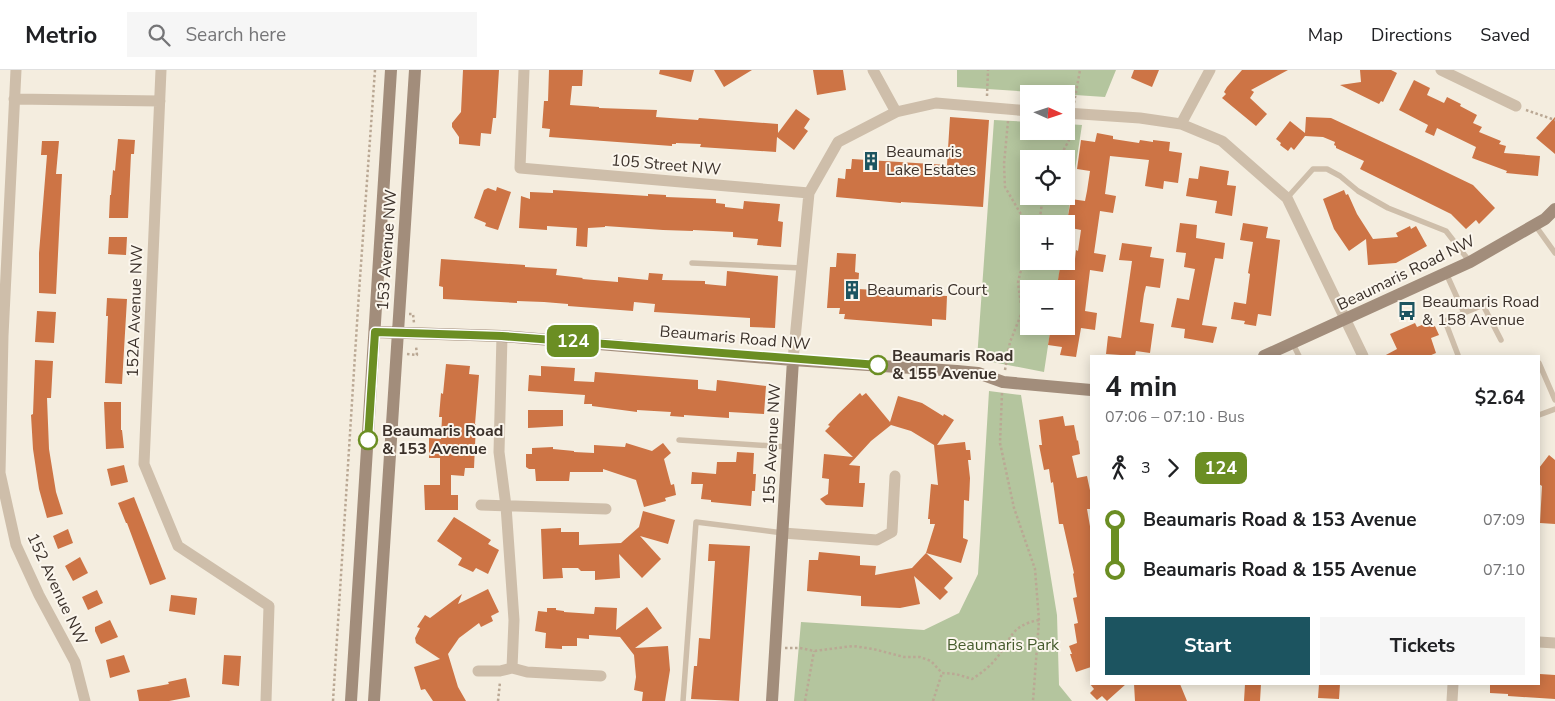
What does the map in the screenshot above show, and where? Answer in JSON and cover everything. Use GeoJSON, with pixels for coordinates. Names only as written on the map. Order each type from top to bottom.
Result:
{"type":"FeatureCollection","features":[{"type":"Feature","properties":{"kind":"street","name":"152 Avenue NW"},"geometry":{"type":"LineString","coordinates":[[16,70],[4,196],[0,473],[16,545],[39,595],[74,662],[85,701]]}},
{"type":"Feature","properties":{"kind":"street","name":"152A Avenue NW"},"geometry":{"type":"LineString","coordinates":[[161,70],[144,464],[178,546],[269,606],[266,701]]}},
{"type":"Feature","properties":{"kind":"street","name":"153 Avenue NW"},"geometry":{"type":"LineString","coordinates":[[351,701],[391,70]]}},
{"type":"Feature","properties":{"kind":"street","name":"153 Avenue NW"},"geometry":{"type":"LineString","coordinates":[[374,701],[415,70]]}},
{"type":"Feature","properties":{"kind":"street","name":"105 Street NW"},"geometry":{"type":"LineString","coordinates":[[524,70],[520,168],[809,193]]}},
{"type":"Feature","properties":{"kind":"street"},"geometry":{"type":"LineString","coordinates":[[873,70],[896,112]]}},
{"type":"Feature","properties":{"kind":"street"},"geometry":{"type":"LineString","coordinates":[[1181,124],[1210,70]]}},
{"type":"Feature","properties":{"kind":"street"},"geometry":{"type":"LineString","coordinates":[[1442,70],[1516,106]]}},
{"type":"Feature","properties":{"kind":"street"},"geometry":{"type":"LineString","coordinates":[[14,99],[160,101]]}},
{"type":"Feature","properties":{"kind":"street","name":"155 Avenue NW"},"geometry":{"type":"LineString","coordinates":[[772,701],[793,360],[809,193],[838,142],[896,112],[936,103],[1020,110]]}},
{"type":"Feature","properties":{"kind":"street"},"geometry":{"type":"LineString","coordinates":[[1075,114],[1140,118],[1181,124],[1222,142],[1287,198],[1363,355]]}},
{"type":"Feature","properties":{"kind":"street","name":"Beaumaris Road NW"},"geometry":{"type":"LineString","coordinates":[[1266,355],[1347,320],[1470,262],[1545,219],[1555,208]]}},
{"type":"Feature","properties":{"kind":"street","name":"Beaumaris Road NW"},"geometry":{"type":"LineString","coordinates":[[375,332],[502,336],[793,360],[957,371],[978,374],[1003,382],[1090,390]]}},
{"type":"Feature","properties":{"kind":"street"},"geometry":{"type":"LineString","coordinates":[[502,336],[499,452],[506,506],[514,620],[506,669]]}},
{"type":"Feature","properties":{"kind":"street"},"geometry":{"type":"LineString","coordinates":[[783,533],[877,540],[892,532],[896,476]]}},
{"type":"Feature","properties":{"kind":"street"},"geometry":{"type":"LineString","coordinates":[[481,505],[606,509]]}},
{"type":"Feature","properties":{"kind":"street"},"geometry":{"type":"LineString","coordinates":[[1540,642],[1555,643]]}},
{"type":"Feature","properties":{"kind":"street"},"geometry":{"type":"LineString","coordinates":[[478,670],[506,669],[600,676]]}},
{"type":"Feature","properties":{"kind":"street"},"geometry":{"type":"LineString","coordinates":[[1452,701],[1453,685]]}},
{"type":"Feature","properties":{"kind":"lane"},"geometry":{"type":"LineString","coordinates":[[1287,198],[1313,169],[1327,169],[1340,176],[1358,191],[1388,208],[1446,231],[1470,262]]}},
{"type":"Feature","properties":{"kind":"lane"},"geometry":{"type":"LineString","coordinates":[[1535,225],[1555,253]]}},
{"type":"Feature","properties":{"kind":"lane"},"geometry":{"type":"LineString","coordinates":[[692,263],[802,268]]}},
{"type":"Feature","properties":{"kind":"lane"},"geometry":{"type":"LineString","coordinates":[[1446,273],[1464,312]]}},
{"type":"Feature","properties":{"kind":"lane"},"geometry":{"type":"LineString","coordinates":[[1458,355],[1445,321],[1483,305],[1501,340]]}},
{"type":"Feature","properties":{"kind":"lane"},"geometry":{"type":"LineString","coordinates":[[1293,344],[1298,355]]}},
{"type":"Feature","properties":{"kind":"lane"},"geometry":{"type":"LineString","coordinates":[[1540,366],[1555,400]]}},
{"type":"Feature","properties":{"kind":"lane"},"geometry":{"type":"LineString","coordinates":[[1540,415],[1555,409]]}},
{"type":"Feature","properties":{"kind":"lane"},"geometry":{"type":"LineString","coordinates":[[679,440],[788,447]]}},
{"type":"Feature","properties":{"kind":"lane"},"geometry":{"type":"LineString","coordinates":[[683,701],[696,522],[783,533]]}},
{"type":"Feature","properties":{"kind":"path"},"geometry":{"type":"LineString","coordinates":[[333,701],[375,70]]}},
{"type":"Feature","properties":{"kind":"path"},"geometry":{"type":"LineString","coordinates":[[986,108],[988,70]]}},
{"type":"Feature","properties":{"kind":"path"},"geometry":{"type":"LineString","coordinates":[[1516,106],[1555,120]]}},
{"type":"Feature","properties":{"kind":"path"},"geometry":{"type":"LineString","coordinates":[[1008,109],[1004,164],[1005,187],[1021,215]]}},
{"type":"Feature","properties":{"kind":"path"},"geometry":{"type":"LineString","coordinates":[[1022,270],[1018,282],[1022,312],[1010,342],[1003,382],[1000,443],[1014,508],[1035,569],[1039,620],[1033,701]]}},
{"type":"Feature","properties":{"kind":"path"},"geometry":{"type":"LineString","coordinates":[[775,648],[800,648],[814,651],[853,646],[873,649],[904,657],[920,657],[931,661],[942,673],[956,674],[972,679],[994,662],[1013,632],[1022,625],[1039,620]]}},
{"type":"Feature","properties":{"kind":"path"},"geometry":{"type":"LineString","coordinates":[[805,701],[814,651]]}},
{"type":"Feature","properties":{"kind":"path"},"geometry":{"type":"LineString","coordinates":[[498,701],[506,669]]}},
{"type":"Feature","properties":{"kind":"path"},"geometry":{"type":"LineString","coordinates":[[933,701],[942,673]]}},
{"type":"Feature","properties":{"kind":"green space"},"geometry":{"type":"Polygon","coordinates":[[[957,70],[1116,70],[1105,97],[1075,95],[1075,85],[1020,85],[1020,91],[957,87],[957,70]]]}},
{"type":"Feature","properties":{"kind":"green space"},"geometry":{"type":"Polygon","coordinates":[[[994,120],[1020,121],[1020,140],[1075,140],[1075,125],[1082,125],[1075,170],[1075,150],[1020,150],[1020,205],[1070,205],[1068,215],[1020,215],[1020,270],[1060,270],[1058,280],[1020,280],[1020,335],[1050,335],[1044,372],[977,359],[994,120]]]}},
{"type":"Feature","properties":{"kind":"green space","name":"Beaumaris Park"},"geometry":{"type":"Polygon","coordinates":[[[989,391],[1021,395],[1057,615],[1059,685],[1072,701],[794,701],[801,622],[924,630],[959,613],[978,574],[989,391]]]}},
{"type":"Feature","properties":{"kind":"building"},"geometry":{"type":"Polygon","coordinates":[[[463,70],[499,70],[496,118],[493,118],[491,134],[481,133],[480,146],[459,144],[459,137],[452,127],[452,123],[461,112],[463,70]]]}},
{"type":"Feature","properties":{"kind":"building"},"geometry":{"type":"Polygon","coordinates":[[[549,70],[583,70],[582,86],[572,86],[570,105],[657,110],[656,117],[778,124],[778,133],[796,109],[810,119],[804,128],[808,131],[794,150],[777,137],[776,152],[700,147],[701,144],[676,143],[672,144],[672,146],[549,137],[550,129],[542,128],[544,101],[548,101],[549,70]]]}},
{"type":"Feature","properties":{"kind":"building"},"geometry":{"type":"Polygon","coordinates":[[[660,70],[694,70],[691,82],[659,74],[660,70]]]}},
{"type":"Feature","properties":{"kind":"building"},"geometry":{"type":"Polygon","coordinates":[[[714,70],[752,70],[724,87],[714,70]]]}},
{"type":"Feature","properties":{"kind":"building"},"geometry":{"type":"Polygon","coordinates":[[[813,70],[843,70],[846,90],[817,95],[813,70]]]}},
{"type":"Feature","properties":{"kind":"building"},"geometry":{"type":"Polygon","coordinates":[[[1134,70],[1159,70],[1152,87],[1131,78],[1134,70]]]}},
{"type":"Feature","properties":{"kind":"building"},"geometry":{"type":"Polygon","coordinates":[[[1242,70],[1288,70],[1251,90],[1254,92],[1250,98],[1267,114],[1256,126],[1222,98],[1226,94],[1224,92],[1227,87],[1242,70]]]}},
{"type":"Feature","properties":{"kind":"building"},"geometry":{"type":"Polygon","coordinates":[[[1360,70],[1391,70],[1397,73],[1383,102],[1381,101],[1379,104],[1340,85],[1361,82],[1360,70]]]}},
{"type":"Feature","properties":{"kind":"building"},"geometry":{"type":"Polygon","coordinates":[[[1414,80],[1430,88],[1427,95],[1444,103],[1447,97],[1477,115],[1473,123],[1482,127],[1479,132],[1501,141],[1499,144],[1506,146],[1504,153],[1540,156],[1538,176],[1506,173],[1507,171],[1472,158],[1476,147],[1437,128],[1434,136],[1425,132],[1428,125],[1399,110],[1414,80]]]}},
{"type":"Feature","properties":{"kind":"building","name":"Beaumaris Lake Estates"},"geometry":{"type":"Polygon","coordinates":[[[950,117],[989,120],[983,207],[901,203],[836,197],[838,178],[845,179],[846,169],[851,169],[852,159],[947,165],[950,117]]]}},
{"type":"Feature","properties":{"kind":"building"},"geometry":{"type":"Polygon","coordinates":[[[1306,117],[1331,118],[1473,185],[1495,208],[1479,224],[1476,220],[1466,229],[1451,214],[1360,169],[1364,161],[1336,148],[1335,142],[1323,137],[1305,136],[1294,150],[1291,147],[1288,151],[1276,139],[1290,121],[1305,133],[1306,117]]]}},
{"type":"Feature","properties":{"kind":"building"},"geometry":{"type":"Polygon","coordinates":[[[1555,117],[1555,154],[1536,138],[1555,117]]]}},
{"type":"Feature","properties":{"kind":"building"},"geometry":{"type":"Polygon","coordinates":[[[1097,133],[1113,136],[1113,139],[1139,143],[1140,140],[1170,142],[1169,151],[1182,153],[1178,183],[1164,181],[1163,189],[1145,186],[1149,160],[1110,156],[1105,194],[1116,196],[1113,213],[1100,211],[1094,253],[1106,255],[1103,272],[1090,270],[1085,311],[1097,313],[1095,330],[1081,328],[1076,357],[1060,355],[1062,347],[1048,345],[1050,335],[1075,335],[1075,280],[1058,280],[1060,270],[1075,270],[1076,250],[1078,251],[1081,230],[1075,229],[1075,215],[1068,215],[1070,205],[1075,205],[1075,200],[1085,201],[1087,191],[1090,171],[1077,169],[1081,140],[1095,142],[1097,133]]]}},
{"type":"Feature","properties":{"kind":"building"},"geometry":{"type":"Polygon","coordinates":[[[118,139],[135,140],[134,154],[131,154],[128,218],[109,218],[110,195],[113,170],[115,171],[118,139]]]}},
{"type":"Feature","properties":{"kind":"building"},"geometry":{"type":"Polygon","coordinates":[[[42,141],[59,141],[56,174],[62,174],[56,294],[39,293],[39,253],[47,155],[41,155],[42,141]]]}},
{"type":"Feature","properties":{"kind":"building"},"geometry":{"type":"Polygon","coordinates":[[[1200,166],[1229,171],[1227,185],[1236,186],[1232,216],[1215,213],[1217,201],[1186,196],[1189,178],[1198,179],[1200,166]]]}},
{"type":"Feature","properties":{"kind":"building"},"geometry":{"type":"Polygon","coordinates":[[[497,187],[511,192],[498,230],[485,226],[486,223],[474,218],[484,190],[488,188],[496,191],[497,187]]]}},
{"type":"Feature","properties":{"kind":"building"},"geometry":{"type":"Polygon","coordinates":[[[553,190],[716,199],[716,203],[725,204],[725,207],[743,209],[744,201],[780,204],[778,221],[783,222],[781,247],[757,245],[758,239],[733,237],[733,232],[605,226],[588,228],[587,247],[576,246],[577,228],[547,226],[547,230],[519,228],[521,196],[530,199],[530,192],[553,193],[553,190]]]}},
{"type":"Feature","properties":{"kind":"building"},"geometry":{"type":"Polygon","coordinates":[[[1344,190],[1373,239],[1398,237],[1396,233],[1410,226],[1411,229],[1416,226],[1427,246],[1396,263],[1368,265],[1366,239],[1349,251],[1334,229],[1323,199],[1344,190]]]}},
{"type":"Feature","properties":{"kind":"building"},"geometry":{"type":"Polygon","coordinates":[[[1180,223],[1197,225],[1196,238],[1225,243],[1223,259],[1215,258],[1202,325],[1217,327],[1213,343],[1184,338],[1185,329],[1171,327],[1177,298],[1189,300],[1195,269],[1184,267],[1186,253],[1176,252],[1180,223]]]}},
{"type":"Feature","properties":{"kind":"building"},"geometry":{"type":"Polygon","coordinates":[[[1243,223],[1268,227],[1266,238],[1280,240],[1271,316],[1258,314],[1256,326],[1244,324],[1245,321],[1231,319],[1234,302],[1246,304],[1250,274],[1248,273],[1253,242],[1240,240],[1243,223]]]}},
{"type":"Feature","properties":{"kind":"building"},"geometry":{"type":"Polygon","coordinates":[[[109,237],[127,237],[126,255],[108,254],[109,237]]]}},
{"type":"Feature","properties":{"kind":"building"},"geometry":{"type":"Polygon","coordinates":[[[1122,243],[1152,247],[1150,257],[1164,259],[1160,288],[1146,286],[1144,294],[1140,322],[1154,324],[1150,353],[1136,351],[1135,355],[1106,354],[1108,336],[1121,338],[1132,261],[1119,260],[1122,243]]]}},
{"type":"Feature","properties":{"kind":"building","name":"Beaumaris Court"},"geometry":{"type":"Polygon","coordinates":[[[837,253],[856,254],[855,272],[859,273],[858,289],[947,296],[946,320],[932,319],[932,326],[844,319],[845,314],[839,314],[840,308],[827,308],[830,267],[836,267],[837,253]]]}},
{"type":"Feature","properties":{"kind":"building"},"geometry":{"type":"Polygon","coordinates":[[[441,259],[557,269],[556,275],[618,282],[618,277],[648,280],[649,273],[663,274],[662,280],[705,281],[705,284],[726,286],[727,271],[778,276],[775,328],[750,327],[750,318],[654,312],[655,304],[634,302],[633,311],[568,306],[568,304],[544,302],[517,301],[517,303],[443,299],[443,287],[439,286],[441,259]]]}},
{"type":"Feature","properties":{"kind":"building"},"geometry":{"type":"Polygon","coordinates":[[[107,298],[127,299],[122,384],[105,383],[107,298]]]}},
{"type":"Feature","properties":{"kind":"building"},"geometry":{"type":"Polygon","coordinates":[[[37,311],[56,312],[54,343],[35,342],[37,311]]]}},
{"type":"Feature","properties":{"kind":"building"},"geometry":{"type":"Polygon","coordinates":[[[1429,322],[1430,326],[1434,324],[1439,335],[1431,338],[1436,353],[1431,355],[1386,355],[1397,349],[1390,334],[1415,323],[1417,327],[1429,322]]]}},
{"type":"Feature","properties":{"kind":"building"},"geometry":{"type":"Polygon","coordinates":[[[35,360],[53,361],[51,398],[47,398],[49,449],[56,492],[63,514],[47,518],[39,489],[33,449],[31,415],[33,414],[35,360]]]}},
{"type":"Feature","properties":{"kind":"building"},"geometry":{"type":"Polygon","coordinates":[[[446,364],[470,366],[469,374],[479,375],[474,468],[465,468],[464,476],[451,475],[451,495],[458,495],[458,510],[425,510],[424,485],[440,485],[440,458],[429,458],[429,438],[441,439],[442,417],[439,417],[446,364]]]}},
{"type":"Feature","properties":{"kind":"building"},"geometry":{"type":"Polygon","coordinates":[[[541,366],[575,368],[574,381],[594,382],[595,372],[698,380],[698,389],[716,391],[717,380],[766,386],[764,414],[729,412],[729,418],[684,415],[684,417],[670,416],[671,412],[637,410],[637,412],[592,406],[592,404],[584,404],[585,395],[528,391],[529,375],[541,376],[541,366]]]}},
{"type":"Feature","properties":{"kind":"building"},"geometry":{"type":"Polygon","coordinates":[[[860,393],[862,396],[866,393],[890,422],[898,396],[922,403],[943,416],[944,414],[954,420],[937,445],[965,442],[966,450],[970,450],[971,460],[968,460],[970,478],[969,501],[964,500],[963,538],[968,540],[961,563],[926,553],[935,524],[930,524],[930,519],[928,519],[931,484],[938,485],[934,445],[911,431],[891,425],[871,441],[849,465],[860,466],[859,483],[865,483],[863,507],[826,505],[820,499],[828,494],[829,479],[822,478],[824,454],[853,457],[825,431],[838,414],[860,393]]]}},
{"type":"Feature","properties":{"kind":"building"},"geometry":{"type":"Polygon","coordinates":[[[104,402],[121,402],[121,430],[124,448],[106,449],[104,402]]]}},
{"type":"Feature","properties":{"kind":"building"},"geometry":{"type":"Polygon","coordinates":[[[528,410],[563,410],[563,426],[528,428],[528,410]]]}},
{"type":"Feature","properties":{"kind":"building"},"geometry":{"type":"Polygon","coordinates":[[[1063,416],[1065,426],[1074,425],[1080,454],[1072,456],[1077,478],[1087,476],[1090,490],[1090,509],[1087,509],[1090,526],[1090,667],[1076,672],[1069,646],[1077,643],[1074,624],[1078,623],[1073,598],[1077,597],[1074,573],[1063,524],[1059,524],[1053,482],[1051,483],[1049,469],[1044,470],[1039,445],[1042,445],[1039,420],[1063,416]]]}},
{"type":"Feature","properties":{"kind":"building"},"geometry":{"type":"Polygon","coordinates":[[[626,443],[652,451],[663,443],[671,453],[664,459],[671,485],[674,484],[676,495],[665,498],[666,501],[644,507],[636,480],[603,469],[603,472],[570,472],[569,481],[536,481],[535,469],[526,467],[526,454],[532,454],[532,448],[553,447],[553,449],[594,453],[594,445],[625,447],[626,443]]]}},
{"type":"Feature","properties":{"kind":"building"},"geometry":{"type":"Polygon","coordinates":[[[737,452],[754,453],[753,474],[756,474],[755,491],[752,491],[751,506],[711,502],[711,500],[701,499],[703,484],[691,484],[692,472],[716,474],[717,462],[736,462],[737,452]]]}},
{"type":"Feature","properties":{"kind":"building"},"geometry":{"type":"Polygon","coordinates":[[[1549,455],[1555,460],[1555,524],[1540,523],[1542,486],[1540,485],[1540,467],[1549,455]]]}},
{"type":"Feature","properties":{"kind":"building"},"geometry":{"type":"Polygon","coordinates":[[[124,465],[128,482],[111,486],[107,469],[124,465]]]}},
{"type":"Feature","properties":{"kind":"building"},"geometry":{"type":"Polygon","coordinates":[[[134,497],[166,579],[150,585],[118,503],[134,497]]]}},
{"type":"Feature","properties":{"kind":"building"},"geometry":{"type":"Polygon","coordinates":[[[643,511],[675,520],[668,544],[640,536],[661,559],[642,578],[619,554],[620,578],[595,580],[595,571],[562,568],[563,578],[543,579],[541,529],[561,528],[561,532],[579,532],[579,545],[621,543],[639,527],[643,511]]]}},
{"type":"Feature","properties":{"kind":"building"},"geometry":{"type":"Polygon","coordinates":[[[454,517],[491,540],[488,544],[499,550],[488,574],[476,568],[473,572],[458,565],[462,558],[437,541],[454,517]]]}},
{"type":"Feature","properties":{"kind":"building"},"geometry":{"type":"Polygon","coordinates":[[[68,529],[73,543],[58,549],[53,536],[68,529]]]}},
{"type":"Feature","properties":{"kind":"building"},"geometry":{"type":"Polygon","coordinates":[[[709,544],[750,546],[739,701],[691,699],[694,666],[697,666],[699,638],[710,639],[715,561],[708,561],[709,544]]]}},
{"type":"Feature","properties":{"kind":"building"},"geometry":{"type":"Polygon","coordinates":[[[819,552],[860,556],[860,565],[876,566],[875,575],[912,568],[926,553],[953,578],[944,588],[948,592],[940,600],[914,576],[920,604],[900,608],[861,606],[861,596],[807,591],[809,560],[818,560],[819,552]]]}},
{"type":"Feature","properties":{"kind":"building"},"geometry":{"type":"Polygon","coordinates":[[[80,557],[88,573],[73,581],[65,566],[80,557]]]}},
{"type":"Feature","properties":{"kind":"building"},"geometry":{"type":"Polygon","coordinates":[[[488,589],[499,612],[491,616],[493,621],[481,627],[479,623],[459,638],[448,654],[458,687],[466,701],[433,701],[425,689],[421,690],[414,667],[440,659],[416,643],[415,638],[420,628],[417,627],[425,615],[430,618],[462,594],[458,604],[488,589]]]}},
{"type":"Feature","properties":{"kind":"building"},"geometry":{"type":"Polygon","coordinates":[[[97,590],[103,603],[88,610],[82,597],[97,590]]]}},
{"type":"Feature","properties":{"kind":"building"},"geometry":{"type":"Polygon","coordinates":[[[171,595],[197,598],[195,615],[169,611],[171,595]]]}},
{"type":"Feature","properties":{"kind":"building"},"geometry":{"type":"Polygon","coordinates":[[[595,607],[617,608],[616,630],[647,607],[662,628],[635,648],[668,646],[670,670],[665,701],[642,701],[643,692],[634,690],[636,677],[634,655],[620,637],[589,635],[589,639],[577,638],[577,646],[562,646],[562,649],[545,648],[546,633],[535,631],[538,611],[547,612],[547,608],[556,608],[556,610],[564,612],[594,614],[595,607]]]}},
{"type":"Feature","properties":{"kind":"building"},"geometry":{"type":"Polygon","coordinates":[[[110,620],[118,637],[101,644],[95,627],[110,620]]]}},
{"type":"Feature","properties":{"kind":"building"},"geometry":{"type":"Polygon","coordinates":[[[124,655],[130,672],[110,678],[106,660],[124,655]]]}},
{"type":"Feature","properties":{"kind":"building"},"geometry":{"type":"Polygon","coordinates":[[[224,655],[241,656],[239,686],[222,684],[224,655]]]}},
{"type":"Feature","properties":{"kind":"building"},"geometry":{"type":"Polygon","coordinates":[[[1540,674],[1555,675],[1555,699],[1490,693],[1490,685],[1540,685],[1540,674]]]}},
{"type":"Feature","properties":{"kind":"building"},"geometry":{"type":"Polygon","coordinates":[[[186,678],[190,697],[169,701],[139,701],[137,690],[169,684],[168,682],[186,678]]]}},
{"type":"Feature","properties":{"kind":"building"},"geometry":{"type":"Polygon","coordinates":[[[1091,685],[1125,685],[1107,701],[1102,696],[1097,700],[1090,693],[1094,689],[1091,685]]]}},
{"type":"Feature","properties":{"kind":"building"},"geometry":{"type":"Polygon","coordinates":[[[1134,685],[1180,685],[1187,701],[1135,701],[1134,685]]]}},
{"type":"Feature","properties":{"kind":"building"},"geometry":{"type":"Polygon","coordinates":[[[1245,685],[1261,685],[1260,701],[1244,701],[1245,685]]]}},
{"type":"Feature","properties":{"kind":"building"},"geometry":{"type":"Polygon","coordinates":[[[1319,685],[1340,685],[1339,699],[1318,698],[1319,685]]]}},
{"type":"Feature","properties":{"kind":"bus line","name":"124"},"geometry":{"type":"LineString","coordinates":[[368,440],[375,332],[502,336],[793,360],[878,365]]}},
{"type":"Feature","properties":{"kind":"place","name":"Beaumaris Lake Estates"},"geometry":{"type":"Point","coordinates":[871,161]}},
{"type":"Feature","properties":{"kind":"place","name":"Beaumaris Court"},"geometry":{"type":"Point","coordinates":[852,290]}},
{"type":"Feature","properties":{"kind":"place","name":"Beaumaris Road & 158 Avenue"},"geometry":{"type":"Point","coordinates":[1407,311]}},
{"type":"Feature","properties":{"kind":"place","name":"Beaumaris Road & 155 Avenue"},"geometry":{"type":"Point","coordinates":[878,365]}},
{"type":"Feature","properties":{"kind":"place","name":"Beaumaris Road & 153 Avenue"},"geometry":{"type":"Point","coordinates":[368,440]}}]}
